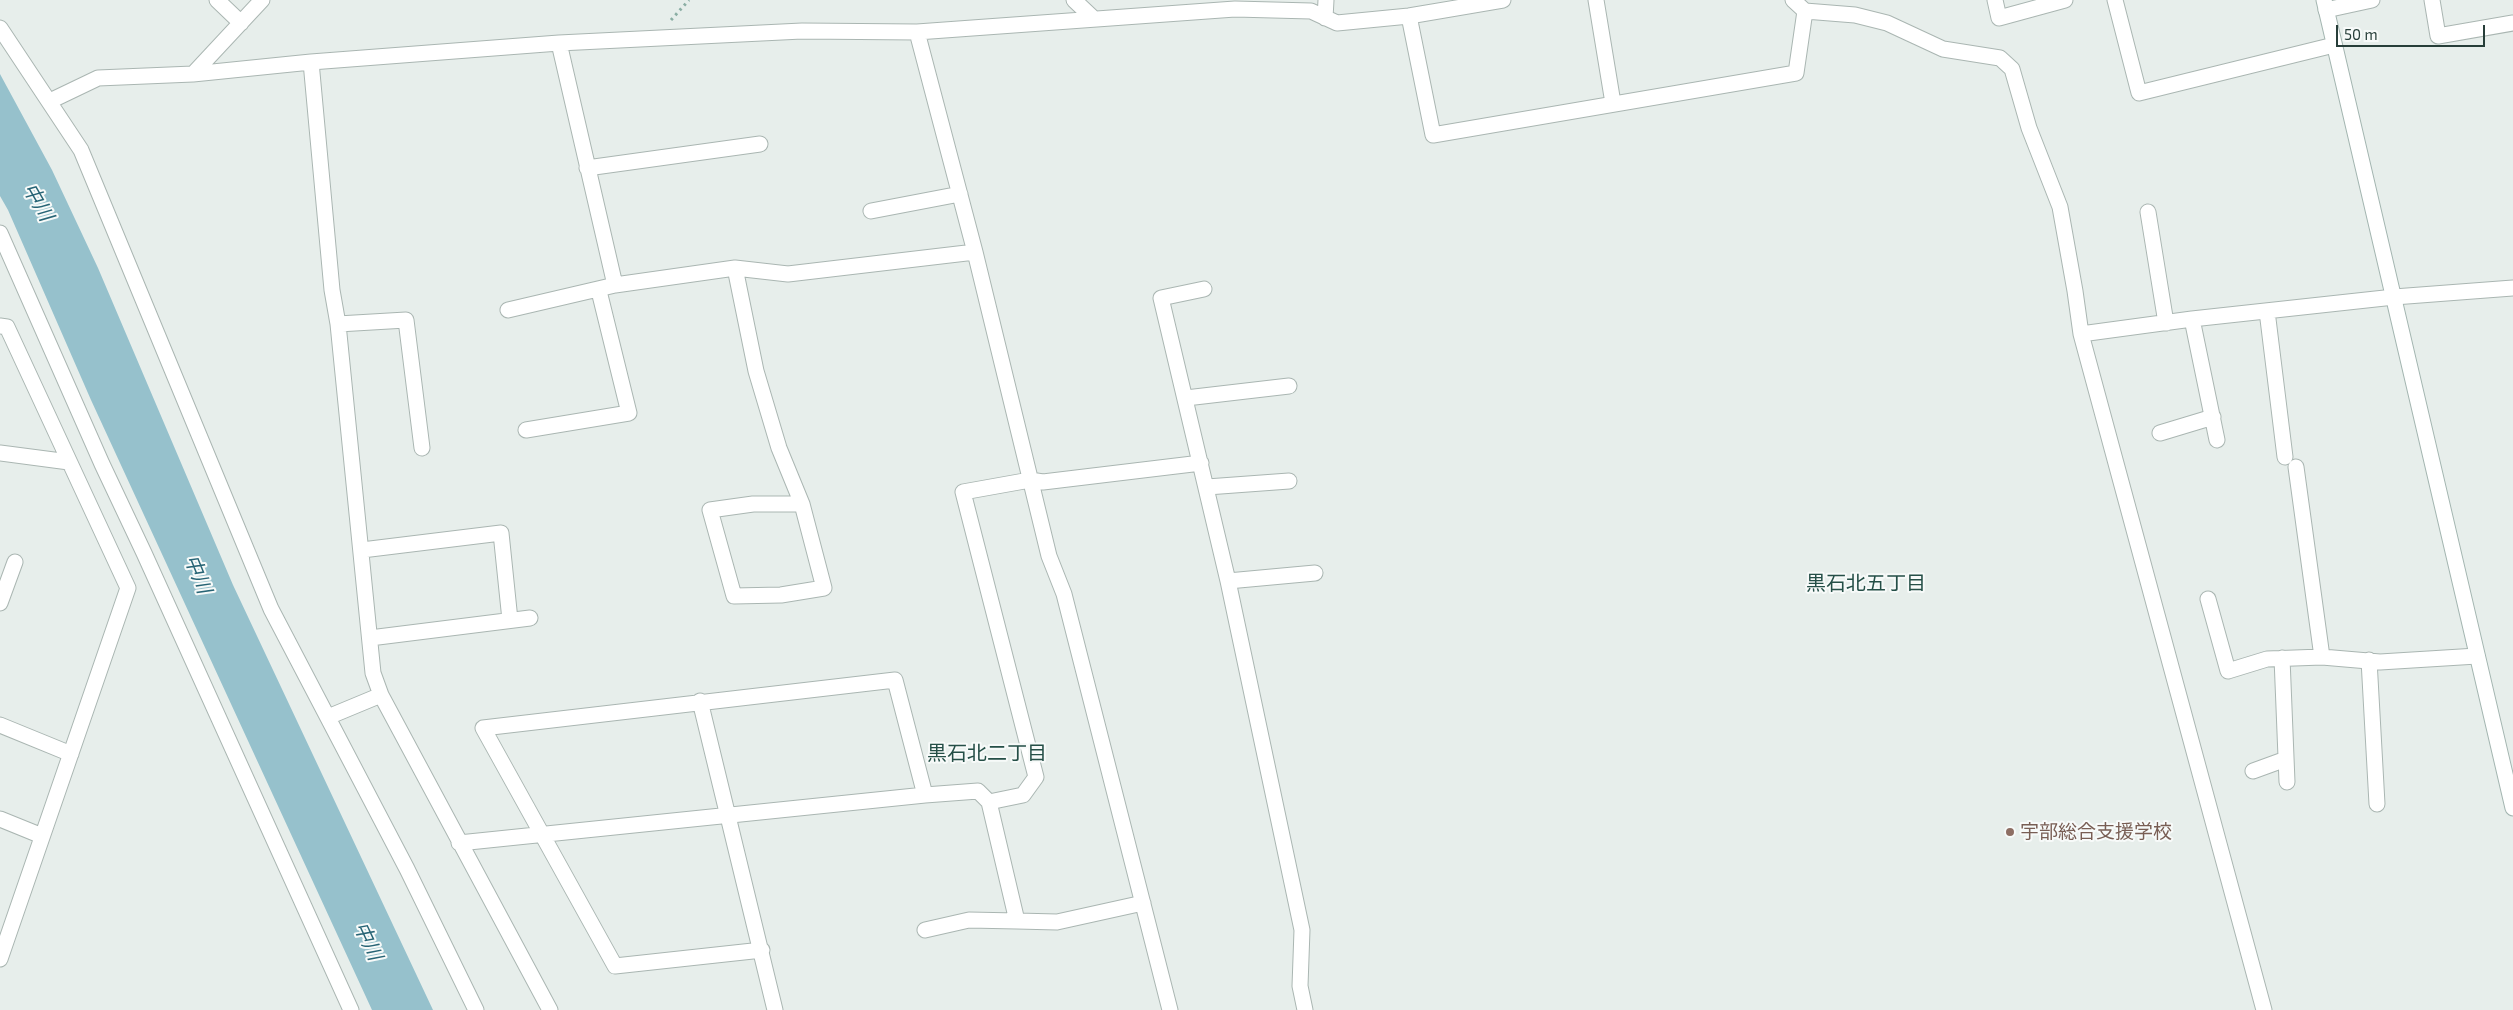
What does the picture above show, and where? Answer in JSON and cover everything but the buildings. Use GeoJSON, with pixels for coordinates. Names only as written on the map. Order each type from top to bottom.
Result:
{"type":"FeatureCollection","features":[{"type":"Feature","properties":{"kind":"street"},"geometry":{"type":"LineString","coordinates":[[217,0],[241,23]]}},
{"type":"Feature","properties":{"kind":"street"},"geometry":{"type":"LineString","coordinates":[[193,74],[262,0]]}},
{"type":"Feature","properties":{"kind":"street"},"geometry":{"type":"LineString","coordinates":[[1074,0],[1093,18]]}},
{"type":"Feature","properties":{"kind":"street"},"geometry":{"type":"LineString","coordinates":[[1325,18],[1326,0]]}},
{"type":"Feature","properties":{"kind":"street"},"geometry":{"type":"LineString","coordinates":[[50,101],[98,78],[193,74],[311,62],[559,43],[802,31],[918,32],[1235,9],[1310,11],[1337,23],[1409,16],[1503,0]]}},
{"type":"Feature","properties":{"kind":"street"},"geometry":{"type":"LineString","coordinates":[[1596,0],[1613,103]]}},
{"type":"Feature","properties":{"kind":"street"},"geometry":{"type":"LineString","coordinates":[[1793,0],[1805,11],[1855,15],[1887,23],[1943,49],[2000,58],[2012,69],[2029,128],[2060,207],[2076,291],[2081,334],[2264,1010]]}},
{"type":"Feature","properties":{"kind":"street"},"geometry":{"type":"LineString","coordinates":[[1995,0],[2000,18],[2066,0]]}},
{"type":"Feature","properties":{"kind":"street"},"geometry":{"type":"LineString","coordinates":[[2115,0],[2139,93],[2334,45]]}},
{"type":"Feature","properties":{"kind":"street"},"geometry":{"type":"LineString","coordinates":[[2372,0],[2325,5],[2513,808]]}},
{"type":"Feature","properties":{"kind":"street"},"geometry":{"type":"LineString","coordinates":[[2432,0],[2438,36],[2513,23]]}},
{"type":"Feature","properties":{"kind":"street"},"geometry":{"type":"LineString","coordinates":[[1409,16],[1432,135],[1796,73],[1805,11]]}},
{"type":"Feature","properties":{"kind":"street"},"geometry":{"type":"LineString","coordinates":[[0,28],[81,150],[271,609],[476,1010]]}},
{"type":"Feature","properties":{"kind":"street"},"geometry":{"type":"LineString","coordinates":[[918,32],[1049,556],[1064,594],[1170,1010]]}},
{"type":"Feature","properties":{"kind":"street"},"geometry":{"type":"LineString","coordinates":[[559,43],[615,285]]}},
{"type":"Feature","properties":{"kind":"street"},"geometry":{"type":"LineString","coordinates":[[311,62],[332,290],[338,324],[373,673],[381,695],[550,1010]]}},
{"type":"Feature","properties":{"kind":"street"},"geometry":{"type":"LineString","coordinates":[[587,168],[760,144]]}},
{"type":"Feature","properties":{"kind":"street"},"geometry":{"type":"LineString","coordinates":[[871,211],[960,194]]}},
{"type":"Feature","properties":{"kind":"street"},"geometry":{"type":"LineString","coordinates":[[2148,212],[2166,323]]}},
{"type":"Feature","properties":{"kind":"street"},"geometry":{"type":"LineString","coordinates":[[0,233],[102,464],[351,1010]]}},
{"type":"Feature","properties":{"kind":"street"},"geometry":{"type":"LineString","coordinates":[[508,310],[598,291],[615,285],[735,268],[788,274],[974,252]]}},
{"type":"Feature","properties":{"kind":"street"},"geometry":{"type":"LineString","coordinates":[[735,268],[756,370],[779,448],[802,504],[824,588],[781,595],[734,596],[710,510],[753,504],[802,504]]}},
{"type":"Feature","properties":{"kind":"street"},"geometry":{"type":"LineString","coordinates":[[2081,334],[2267,311],[2513,288]]}},
{"type":"Feature","properties":{"kind":"street"},"geometry":{"type":"LineString","coordinates":[[1204,289],[1161,298],[1228,581],[1302,930],[1300,986],[1305,1010]]}},
{"type":"Feature","properties":{"kind":"street"},"geometry":{"type":"LineString","coordinates":[[526,430],[629,412],[598,291]]}},
{"type":"Feature","properties":{"kind":"street"},"geometry":{"type":"LineString","coordinates":[[2267,311],[2322,657]]}},
{"type":"Feature","properties":{"kind":"street"},"geometry":{"type":"LineString","coordinates":[[2192,319],[2218,440]]}},
{"type":"Feature","properties":{"kind":"street"},"geometry":{"type":"LineString","coordinates":[[338,324],[406,320],[422,448]]}},
{"type":"Feature","properties":{"kind":"street"},"geometry":{"type":"LineString","coordinates":[[0,326],[7,328],[128,588],[0,959]]}},
{"type":"Feature","properties":{"kind":"street"},"geometry":{"type":"LineString","coordinates":[[1186,398],[1289,386]]}},
{"type":"Feature","properties":{"kind":"street"},"geometry":{"type":"LineString","coordinates":[[2160,433],[2213,417]]}},
{"type":"Feature","properties":{"kind":"street"},"geometry":{"type":"LineString","coordinates":[[0,453],[69,462]]}},
{"type":"Feature","properties":{"kind":"street"},"geometry":{"type":"LineString","coordinates":[[989,802],[1023,795],[1036,777],[962,492],[1030,480],[1044,482],[1201,463]]}},
{"type":"Feature","properties":{"kind":"street"},"geometry":{"type":"LineString","coordinates":[[1207,487],[1289,481]]}},
{"type":"Feature","properties":{"kind":"street"},"geometry":{"type":"LineString","coordinates":[[362,550],[501,533],[510,620]]}},
{"type":"Feature","properties":{"kind":"street"},"geometry":{"type":"LineString","coordinates":[[0,603],[14,562]]}},
{"type":"Feature","properties":{"kind":"street"},"geometry":{"type":"LineString","coordinates":[[1228,581],[1315,574]]}},
{"type":"Feature","properties":{"kind":"street"},"geometry":{"type":"LineString","coordinates":[[2208,599],[2228,671],[2267,659],[2282,658],[2322,657],[2380,662],[2477,656]]}},
{"type":"Feature","properties":{"kind":"street"},"geometry":{"type":"LineString","coordinates":[[370,638],[530,618]]}},
{"type":"Feature","properties":{"kind":"street"},"geometry":{"type":"LineString","coordinates":[[2282,658],[2288,782]]}},
{"type":"Feature","properties":{"kind":"street"},"geometry":{"type":"LineString","coordinates":[[2369,660],[2377,804]]}},
{"type":"Feature","properties":{"kind":"street"},"geometry":{"type":"LineString","coordinates":[[762,950],[616,966],[483,728],[700,701],[895,680],[925,795]]}},
{"type":"Feature","properties":{"kind":"street"},"geometry":{"type":"LineString","coordinates":[[328,718],[381,695]]}},
{"type":"Feature","properties":{"kind":"street"},"geometry":{"type":"LineString","coordinates":[[700,701],[776,1010]]}},
{"type":"Feature","properties":{"kind":"street"},"geometry":{"type":"LineString","coordinates":[[0,725],[71,754]]}},
{"type":"Feature","properties":{"kind":"street"},"geometry":{"type":"LineString","coordinates":[[2254,771],[2286,759]]}},
{"type":"Feature","properties":{"kind":"street"},"geometry":{"type":"LineString","coordinates":[[460,843],[925,795],[978,792],[989,802],[1017,922]]}},
{"type":"Feature","properties":{"kind":"street"},"geometry":{"type":"LineString","coordinates":[[0,819],[42,836]]}},
{"type":"Feature","properties":{"kind":"street"},"geometry":{"type":"LineString","coordinates":[[926,930],[969,920],[1057,922],[1143,903]]}},
{"type":"Feature","properties":{"kind":"water","name":"中川"},"geometry":{"type":"Polygon","coordinates":[[[0,74],[52,170],[98,268],[233,585],[433,1010],[372,1010],[91,400],[8,210],[0,196],[0,74]]]}},
{"type":"Feature","properties":{"kind":"place","name":"宇部総合支援学校"},"geometry":{"type":"Point","coordinates":[2010,832]}},
{"type":"Feature","properties":{"kind":"district","name":"黒石北五丁目"},"geometry":{"type":"Point","coordinates":[1866,583]}},
{"type":"Feature","properties":{"kind":"district","name":"黒石北二丁目"},"geometry":{"type":"Point","coordinates":[987,753]}}]}
